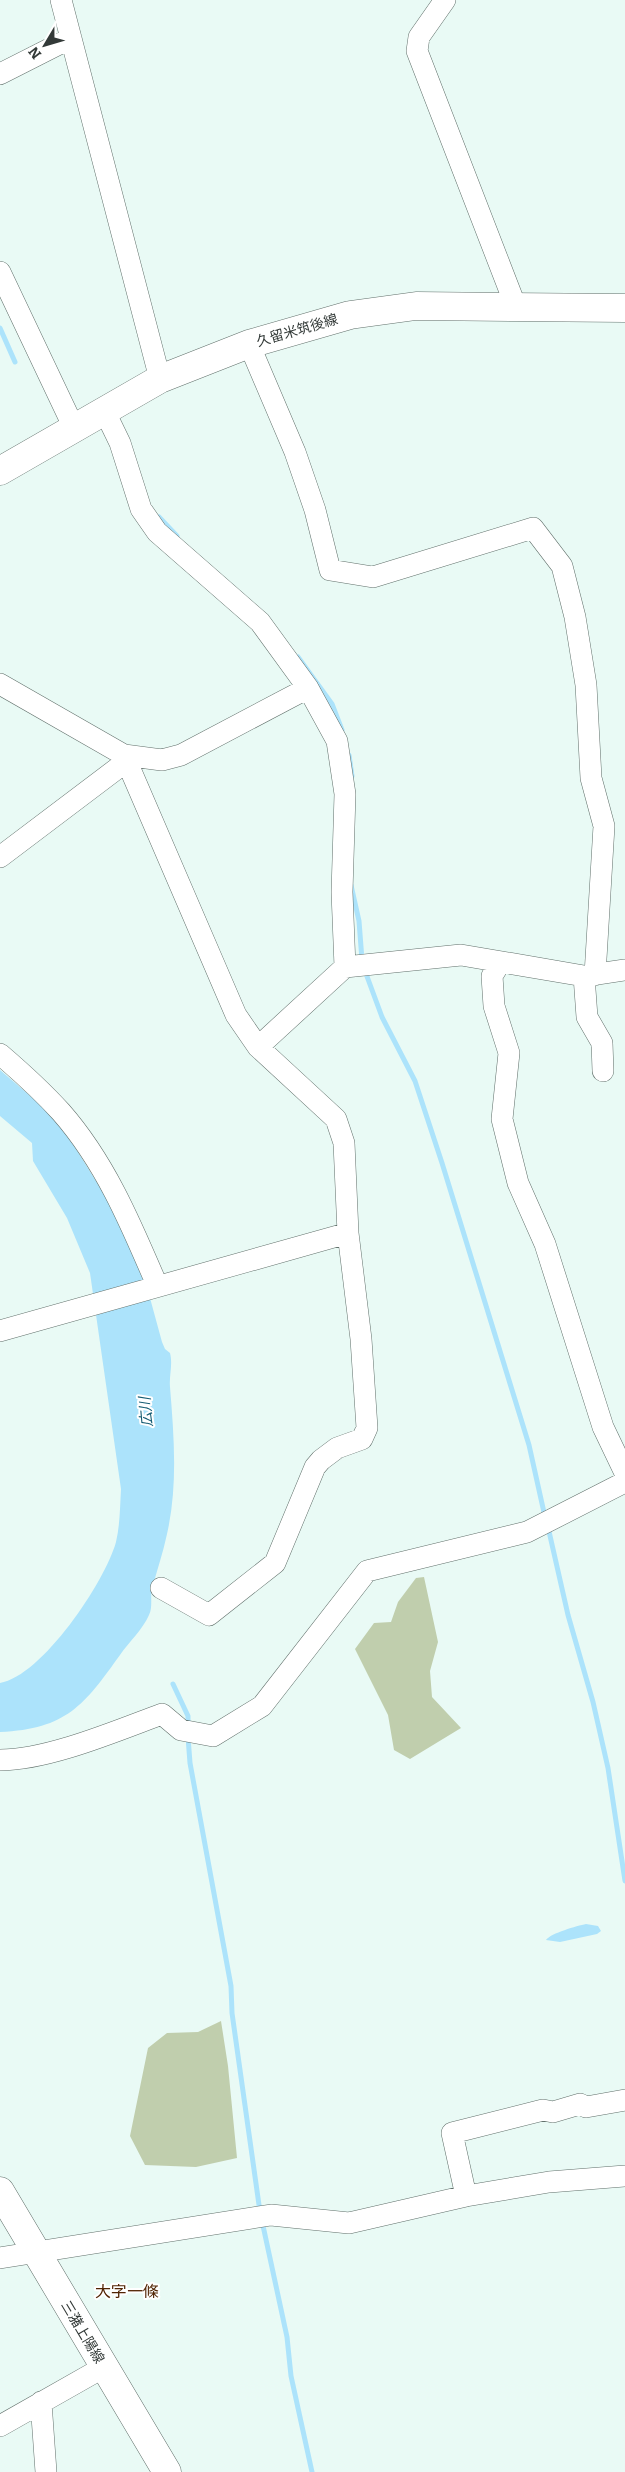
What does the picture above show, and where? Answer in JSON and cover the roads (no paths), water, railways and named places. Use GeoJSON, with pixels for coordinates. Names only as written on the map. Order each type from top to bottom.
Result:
{"type":"FeatureCollection","features":[{"type":"Feature","properties":{"kind":"main road","name":"久留米筑後線"},"geometry":{"type":"LineString","coordinates":[[0,471],[160,379],[249,344],[350,315],[416,306],[625,308]]}},
{"type":"Feature","properties":{"kind":"main road","name":"三潴上陽線"},"geometry":{"type":"LineString","coordinates":[[0,2191],[167,2472]]}},
{"type":"Feature","properties":{"kind":"street"},"geometry":{"type":"LineString","coordinates":[[61,0],[160,379]]}},
{"type":"Feature","properties":{"kind":"street"},"geometry":{"type":"LineString","coordinates":[[444,0],[419,38],[417,51],[516,307]]}},
{"type":"Feature","properties":{"kind":"street"},"geometry":{"type":"LineString","coordinates":[[0,74],[71,38]]}},
{"type":"Feature","properties":{"kind":"street"},"geometry":{"type":"LineString","coordinates":[[0,272],[74,428]]}},
{"type":"Feature","properties":{"kind":"street"},"geometry":{"type":"LineString","coordinates":[[249,344],[295,452],[315,510],[330,570],[373,577],[533,528],[562,566],[575,617],[586,685],[591,778],[604,826],[587,1017],[602,1043],[603,1071]]}},
{"type":"Feature","properties":{"kind":"street"},"geometry":{"type":"LineString","coordinates":[[104,410],[120,443],[141,509],[157,532],[260,622],[308,688],[337,741],[344,786],[342,892],[345,967]]}},
{"type":"Feature","properties":{"kind":"street"},"geometry":{"type":"LineString","coordinates":[[0,684],[126,758],[162,760],[181,755],[308,688]]}},
{"type":"Feature","properties":{"kind":"street"},"geometry":{"type":"LineString","coordinates":[[0,857],[126,758]]}},
{"type":"Feature","properties":{"kind":"street"},"geometry":{"type":"LineString","coordinates":[[126,758],[236,1015],[258,1047],[336,1119],[344,1143],[348,1232],[361,1339],[367,1428],[362,1439],[337,1448],[315,1467],[275,1563],[210,1614],[161,1588]]}},
{"type":"Feature","properties":{"kind":"street"},"geometry":{"type":"LineString","coordinates":[[258,1047],[345,967],[461,955],[500,963],[590,975],[625,970]]}},
{"type":"Feature","properties":{"kind":"street"},"geometry":{"type":"LineString","coordinates":[[500,963],[492,976],[494,1006],[508,1053],[502,1119],[518,1183],[545,1244],[603,1427],[625,1473]]}},
{"type":"Feature","properties":{"kind":"street"},"geometry":{"type":"LineString","coordinates":[[0,1054],[62,1112],[96,1159],[128,1217],[153,1286]]}},
{"type":"Feature","properties":{"kind":"street"},"geometry":{"type":"LineString","coordinates":[[0,1331],[348,1232]]}},
{"type":"Feature","properties":{"kind":"street"},"geometry":{"type":"LineString","coordinates":[[0,1760],[19,1760],[96,1738],[162,1714],[182,1730],[213,1736],[262,1706],[367,1572],[527,1532],[625,1482]]}},
{"type":"Feature","properties":{"kind":"street"},"geometry":{"type":"LineString","coordinates":[[466,2196],[452,2134],[543,2110],[553,2112],[580,2104],[586,2107],[625,2100]]}},
{"type":"Feature","properties":{"kind":"street"},"geometry":{"type":"LineString","coordinates":[[0,2258],[271,2215],[349,2223],[466,2196],[549,2182],[625,2176]]}},
{"type":"Feature","properties":{"kind":"street"},"geometry":{"type":"LineString","coordinates":[[0,2426],[104,2367]]}},
{"type":"Feature","properties":{"kind":"street"},"geometry":{"type":"LineString","coordinates":[[41,2402],[46,2472]]}},
{"type":"Feature","properties":{"kind":"water","name":"広川"},"geometry":{"type":"Polygon","coordinates":[[[0,1070],[42,1106],[68,1136],[109,1202],[128,1240],[150,1298],[162,1342],[165,1349],[170,1353],[174,1479],[173,1498],[164,1548],[152,1589],[150,1612],[143,1625],[95,1688],[72,1711],[58,1720],[42,1726],[0,1732],[0,1683],[17,1677],[34,1664],[70,1625],[86,1602],[110,1559],[116,1542],[121,1489],[90,1273],[67,1218],[33,1161],[32,1143],[0,1116],[0,1070]]]}},
{"type":"Feature","properties":{"kind":"water"},"geometry":{"type":"Polygon","coordinates":[[[586,1924],[598,1926],[601,1931],[597,1934],[560,1942],[546,1940],[558,1932],[586,1924]]]}},
{"type":"Feature","properties":{"kind":"waterway"},"geometry":{"type":"LineString","coordinates":[[0,328],[15,362]]}},
{"type":"Feature","properties":{"kind":"waterway"},"geometry":{"type":"LineString","coordinates":[[159,517],[177,536]]}},
{"type":"Feature","properties":{"kind":"waterway"},"geometry":{"type":"LineString","coordinates":[[298,657],[332,704],[342,730]]}},
{"type":"Feature","properties":{"kind":"waterway"},"geometry":{"type":"LineString","coordinates":[[349,755],[352,776]]}},
{"type":"Feature","properties":{"kind":"waterway"},"geometry":{"type":"LineString","coordinates":[[351,885],[359,921],[362,960]]}},
{"type":"Feature","properties":{"kind":"waterway"},"geometry":{"type":"LineString","coordinates":[[365,971],[382,1017],[415,1081],[529,1445],[545,1517]]}},
{"type":"Feature","properties":{"kind":"waterway"},"geometry":{"type":"LineString","coordinates":[[548,1527],[568,1615],[593,1702],[608,1768],[625,1881]]}},
{"type":"Feature","properties":{"kind":"waterway"},"geometry":{"type":"LineString","coordinates":[[173,1684],[188,1716],[188,1726]]}},
{"type":"Feature","properties":{"kind":"waterway"},"geometry":{"type":"LineString","coordinates":[[188,1737],[190,1763],[231,1986],[232,2013],[260,2212]]}},
{"type":"Feature","properties":{"kind":"waterway"},"geometry":{"type":"LineString","coordinates":[[262,2221],[287,2337],[291,2376],[312,2472]]}},
{"type":"Feature","properties":{"kind":"district","name":"大字一條"},"geometry":{"type":"Point","coordinates":[127,2291]}}]}
